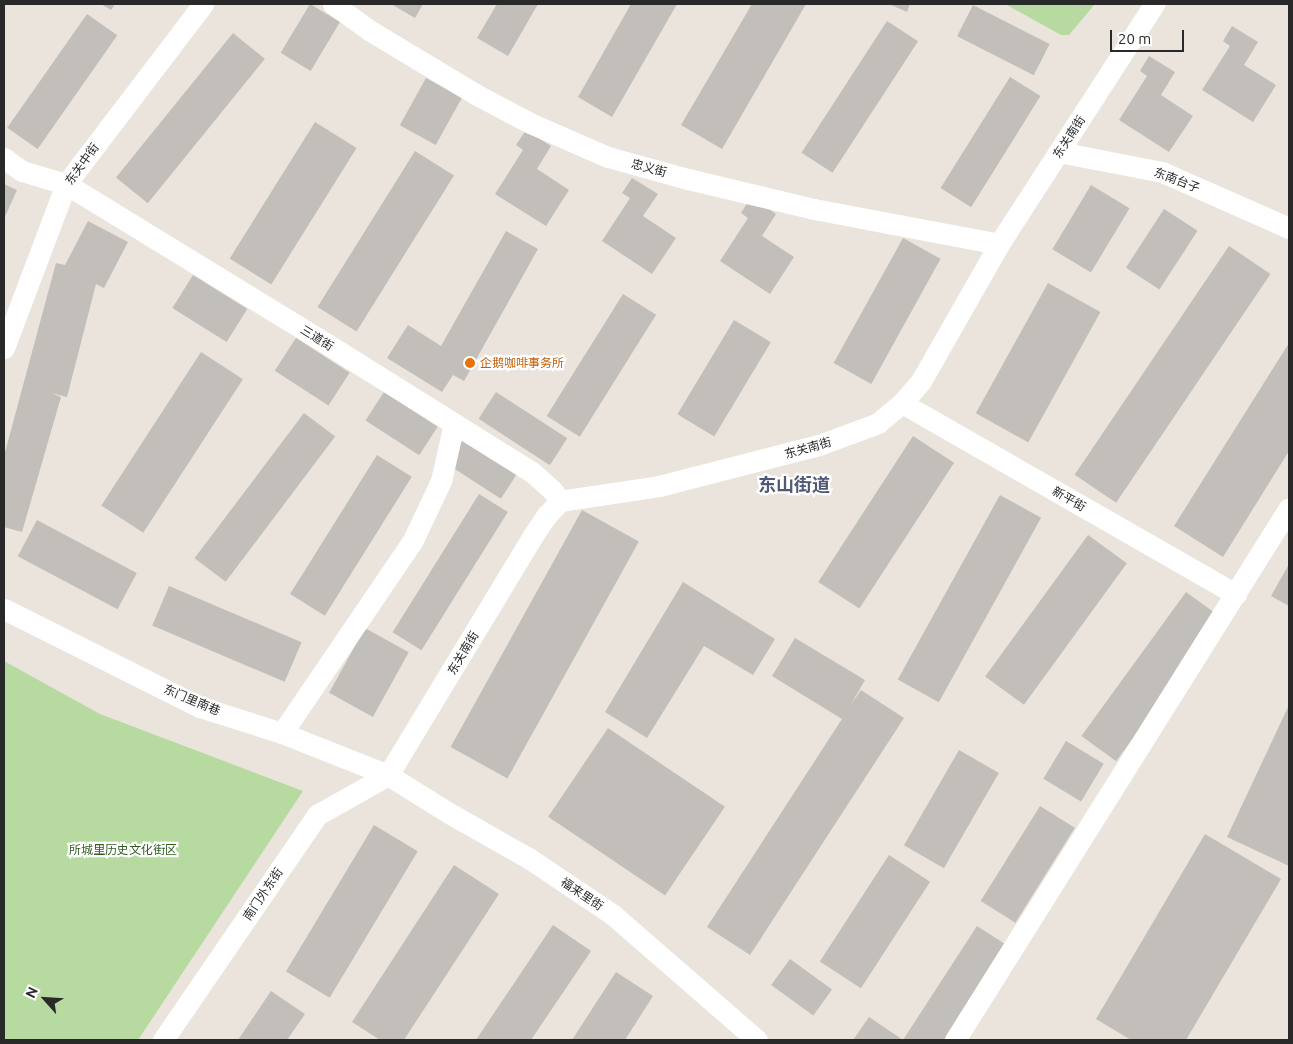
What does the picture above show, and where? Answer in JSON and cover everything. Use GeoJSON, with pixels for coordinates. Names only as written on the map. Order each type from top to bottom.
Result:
{"type":"FeatureCollection","features":[{"type":"Feature","properties":{"kind":"street","name":"东关中街"},"geometry":{"type":"LineString","coordinates":[[4,348],[66,184],[203,4]]}},
{"type":"Feature","properties":{"kind":"street","name":"忠义街"},"geometry":{"type":"LineString","coordinates":[[333,4],[369,30],[477,95],[530,123],[608,157],[688,179],[814,208],[999,244]]}},
{"type":"Feature","properties":{"kind":"street","name":"东关南街"},"geometry":{"type":"LineString","coordinates":[[388,775],[534,534],[547,515],[560,502],[659,486],[819,445],[878,423],[902,403],[921,381],[999,244],[1154,4]]}},
{"type":"Feature","properties":{"kind":"street","name":"东南台子"},"geometry":{"type":"LineString","coordinates":[[1059,152],[1162,172],[1289,228]]}},
{"type":"Feature","properties":{"kind":"street","name":"三道街"},"geometry":{"type":"LineString","coordinates":[[4,158],[22,171],[66,184],[532,472],[553,491],[560,502]]}},
{"type":"Feature","properties":{"kind":"street","name":"新平街"},"geometry":{"type":"LineString","coordinates":[[902,403],[1236,594]]}},
{"type":"Feature","properties":{"kind":"street"},"geometry":{"type":"LineString","coordinates":[[282,733],[412,542],[441,481],[454,424]]}},
{"type":"Feature","properties":{"kind":"street"},"geometry":{"type":"LineString","coordinates":[[955,1040],[1289,508]]}},
{"type":"Feature","properties":{"kind":"street","name":"东门里南巷"},"geometry":{"type":"LineString","coordinates":[[4,609],[200,706],[282,733],[388,775]]}},
{"type":"Feature","properties":{"kind":"street","name":"南门外东街"},"geometry":{"type":"LineString","coordinates":[[163,1040],[317,815],[388,775]]}},
{"type":"Feature","properties":{"kind":"street","name":"福来里街"},"geometry":{"type":"LineString","coordinates":[[388,775],[449,813],[530,859],[612,914],[757,1040]]}},
{"type":"Feature","properties":{"kind":"green space"},"geometry":{"type":"Polygon","coordinates":[[[1005,4],[1095,4],[1069,35],[1061,35],[1005,4]]]}},
{"type":"Feature","properties":{"kind":"green space","name":"所城里历史文化街区"},"geometry":{"type":"Polygon","coordinates":[[[4,661],[100,714],[303,791],[138,1040],[4,1040],[4,661]]]}},
{"type":"Feature","properties":{"kind":"building"},"geometry":{"type":"Polygon","coordinates":[[[101,4],[115,4],[111,10],[101,4]]]}},
{"type":"Feature","properties":{"kind":"building"},"geometry":{"type":"Polygon","coordinates":[[[310,4],[340,22],[311,71],[281,53],[310,4]]]}},
{"type":"Feature","properties":{"kind":"building"},"geometry":{"type":"Polygon","coordinates":[[[391,4],[423,4],[415,18],[391,4]]]}},
{"type":"Feature","properties":{"kind":"building"},"geometry":{"type":"Polygon","coordinates":[[[497,4],[538,4],[508,56],[477,38],[497,4]]]}},
{"type":"Feature","properties":{"kind":"building"},"geometry":{"type":"Polygon","coordinates":[[[631,4],[677,4],[612,117],[578,97],[631,4]]]}},
{"type":"Feature","properties":{"kind":"building"},"geometry":{"type":"Polygon","coordinates":[[[752,4],[806,4],[722,149],[681,125],[752,4]]]}},
{"type":"Feature","properties":{"kind":"building"},"geometry":{"type":"Polygon","coordinates":[[[889,4],[910,4],[907,12],[889,4]]]}},
{"type":"Feature","properties":{"kind":"building"},"geometry":{"type":"Polygon","coordinates":[[[973,5],[1050,44],[1034,75],[957,36],[973,5]]]}},
{"type":"Feature","properties":{"kind":"building"},"geometry":{"type":"Polygon","coordinates":[[[87,14],[117,35],[38,149],[7,128],[87,14]]]}},
{"type":"Feature","properties":{"kind":"building"},"geometry":{"type":"Polygon","coordinates":[[[887,21],[918,41],[833,173],[801,153],[887,21]]]}},
{"type":"Feature","properties":{"kind":"building"},"geometry":{"type":"Polygon","coordinates":[[[1232,26],[1258,42],[1244,65],[1276,85],[1253,122],[1202,90],[1230,46],[1223,41],[1232,26]]]}},
{"type":"Feature","properties":{"kind":"building"},"geometry":{"type":"Polygon","coordinates":[[[233,33],[265,59],[148,203],[116,178],[233,33]]]}},
{"type":"Feature","properties":{"kind":"building"},"geometry":{"type":"Polygon","coordinates":[[[1149,56],[1175,72],[1161,95],[1193,116],[1169,152],[1119,120],[1147,76],[1140,71],[1149,56]]]}},
{"type":"Feature","properties":{"kind":"building"},"geometry":{"type":"Polygon","coordinates":[[[1010,77],[1041,96],[971,207],[941,188],[1010,77]]]}},
{"type":"Feature","properties":{"kind":"building"},"geometry":{"type":"Polygon","coordinates":[[[426,78],[462,98],[436,145],[400,125],[426,78]]]}},
{"type":"Feature","properties":{"kind":"building"},"geometry":{"type":"Polygon","coordinates":[[[315,122],[357,148],[271,285],[230,259],[315,122]]]}},
{"type":"Feature","properties":{"kind":"building"},"geometry":{"type":"Polygon","coordinates":[[[526,130],[551,146],[537,169],[569,190],[546,226],[495,194],[523,150],[516,145],[526,130]]]}},
{"type":"Feature","properties":{"kind":"building"},"geometry":{"type":"Polygon","coordinates":[[[415,151],[454,175],[357,331],[317,307],[415,151]]]}},
{"type":"Feature","properties":{"kind":"building"},"geometry":{"type":"Polygon","coordinates":[[[632,178],[658,194],[643,216],[676,238],[652,274],[602,241],[630,198],[622,193],[632,178]]]}},
{"type":"Feature","properties":{"kind":"building"},"geometry":{"type":"Polygon","coordinates":[[[4,184],[17,190],[4,219],[4,184]]]}},
{"type":"Feature","properties":{"kind":"building"},"geometry":{"type":"Polygon","coordinates":[[[1091,185],[1130,208],[1091,272],[1052,249],[1091,185]]]}},
{"type":"Feature","properties":{"kind":"building"},"geometry":{"type":"Polygon","coordinates":[[[751,197],[776,214],[762,236],[794,257],[770,294],[720,261],[748,218],[741,213],[751,197]]]}},
{"type":"Feature","properties":{"kind":"building"},"geometry":{"type":"Polygon","coordinates":[[[1164,209],[1198,231],[1159,289],[1126,268],[1164,209]]]}},
{"type":"Feature","properties":{"kind":"building"},"geometry":{"type":"Polygon","coordinates":[[[88,221],[128,242],[104,288],[96,284],[67,397],[51,393],[61,397],[22,532],[4,527],[4,456],[56,263],[65,265],[88,221]]]}},
{"type":"Feature","properties":{"kind":"building"},"geometry":{"type":"Polygon","coordinates":[[[506,231],[538,249],[464,381],[453,375],[442,392],[387,358],[408,325],[441,346],[506,231]]]}},
{"type":"Feature","properties":{"kind":"building"},"geometry":{"type":"Polygon","coordinates":[[[903,238],[941,259],[871,384],[834,363],[903,238]]]}},
{"type":"Feature","properties":{"kind":"building"},"geometry":{"type":"Polygon","coordinates":[[[1229,246],[1270,274],[1116,503],[1075,475],[1229,246]]]}},
{"type":"Feature","properties":{"kind":"building"},"geometry":{"type":"Polygon","coordinates":[[[193,275],[247,309],[227,342],[172,308],[193,275]]]}},
{"type":"Feature","properties":{"kind":"building"},"geometry":{"type":"Polygon","coordinates":[[[1048,283],[1100,312],[1028,442],[976,413],[1048,283]]]}},
{"type":"Feature","properties":{"kind":"building"},"geometry":{"type":"Polygon","coordinates":[[[623,294],[656,315],[580,437],[547,416],[623,294]]]}},
{"type":"Feature","properties":{"kind":"building"},"geometry":{"type":"Polygon","coordinates":[[[734,320],[771,342],[714,436],[677,414],[734,320]]]}},
{"type":"Feature","properties":{"kind":"building"},"geometry":{"type":"Polygon","coordinates":[[[296,338],[350,373],[328,406],[275,371],[296,338]]]}},
{"type":"Feature","properties":{"kind":"building"},"geometry":{"type":"Polygon","coordinates":[[[1289,343],[1289,451],[1223,557],[1174,526],[1289,343]]]}},
{"type":"Feature","properties":{"kind":"building"},"geometry":{"type":"Polygon","coordinates":[[[201,352],[243,379],[143,533],[101,505],[201,352]]]}},
{"type":"Feature","properties":{"kind":"building"},"geometry":{"type":"Polygon","coordinates":[[[384,392],[438,427],[419,455],[365,421],[384,392]]]}},
{"type":"Feature","properties":{"kind":"building"},"geometry":{"type":"Polygon","coordinates":[[[496,392],[567,438],[550,465],[479,419],[496,392]]]}},
{"type":"Feature","properties":{"kind":"building"},"geometry":{"type":"Polygon","coordinates":[[[304,413],[335,436],[226,582],[194,558],[304,413]]]}},
{"type":"Feature","properties":{"kind":"building"},"geometry":{"type":"Polygon","coordinates":[[[913,436],[954,463],[859,609],[818,582],[913,436]]]}},
{"type":"Feature","properties":{"kind":"building"},"geometry":{"type":"Polygon","coordinates":[[[464,438],[518,473],[501,499],[447,464],[464,438]]]}},
{"type":"Feature","properties":{"kind":"building"},"geometry":{"type":"Polygon","coordinates":[[[377,455],[412,477],[325,616],[290,594],[377,455]]]}},
{"type":"Feature","properties":{"kind":"building"},"geometry":{"type":"Polygon","coordinates":[[[479,494],[508,512],[421,650],[393,632],[479,494]]]}},
{"type":"Feature","properties":{"kind":"building"},"geometry":{"type":"Polygon","coordinates":[[[1000,495],[1041,518],[939,702],[898,680],[1000,495]]]}},
{"type":"Feature","properties":{"kind":"building"},"geometry":{"type":"Polygon","coordinates":[[[582,510],[639,542],[507,779],[451,747],[582,510]]]}},
{"type":"Feature","properties":{"kind":"building"},"geometry":{"type":"Polygon","coordinates":[[[37,520],[137,573],[118,609],[18,556],[37,520]]]}},
{"type":"Feature","properties":{"kind":"building"},"geometry":{"type":"Polygon","coordinates":[[[1088,535],[1127,563],[1024,705],[985,677],[1088,535]]]}},
{"type":"Feature","properties":{"kind":"building"},"geometry":{"type":"Polygon","coordinates":[[[1289,564],[1289,606],[1271,596],[1289,564]]]}},
{"type":"Feature","properties":{"kind":"building"},"geometry":{"type":"Polygon","coordinates":[[[683,582],[775,639],[753,675],[704,646],[647,738],[605,712],[683,582]]]}},
{"type":"Feature","properties":{"kind":"building"},"geometry":{"type":"Polygon","coordinates":[[[169,586],[302,642],[285,682],[152,626],[169,586]]]}},
{"type":"Feature","properties":{"kind":"building"},"geometry":{"type":"Polygon","coordinates":[[[1186,592],[1221,617],[1116,761],[1081,736],[1186,592]]]}},
{"type":"Feature","properties":{"kind":"building"},"geometry":{"type":"Polygon","coordinates":[[[365,628],[409,652],[373,717],[329,693],[365,628]]]}},
{"type":"Feature","properties":{"kind":"building"},"geometry":{"type":"Polygon","coordinates":[[[795,638],[865,680],[850,706],[861,690],[904,718],[750,955],[707,927],[842,719],[772,676],[795,638]]]}},
{"type":"Feature","properties":{"kind":"building"},"geometry":{"type":"Polygon","coordinates":[[[1289,705],[1289,866],[1227,837],[1289,705]]]}},
{"type":"Feature","properties":{"kind":"building"},"geometry":{"type":"Polygon","coordinates":[[[608,728],[725,807],[665,896],[548,817],[608,728]]]}},
{"type":"Feature","properties":{"kind":"building"},"geometry":{"type":"Polygon","coordinates":[[[1066,741],[1104,764],[1081,801],[1043,779],[1066,741]]]}},
{"type":"Feature","properties":{"kind":"building"},"geometry":{"type":"Polygon","coordinates":[[[959,750],[999,773],[944,868],[904,845],[959,750]]]}},
{"type":"Feature","properties":{"kind":"building"},"geometry":{"type":"Polygon","coordinates":[[[1040,806],[1075,828],[1015,923],[981,901],[1040,806]]]}},
{"type":"Feature","properties":{"kind":"building"},"geometry":{"type":"Polygon","coordinates":[[[374,825],[418,851],[330,998],[286,972],[374,825]]]}},
{"type":"Feature","properties":{"kind":"building"},"geometry":{"type":"Polygon","coordinates":[[[1205,834],[1281,879],[1186,1040],[1131,1040],[1096,1019],[1205,834]]]}},
{"type":"Feature","properties":{"kind":"building"},"geometry":{"type":"Polygon","coordinates":[[[889,855],[930,882],[861,988],[820,962],[889,855]]]}},
{"type":"Feature","properties":{"kind":"building"},"geometry":{"type":"Polygon","coordinates":[[[454,865],[499,894],[404,1040],[380,1040],[352,1022],[454,865]]]}},
{"type":"Feature","properties":{"kind":"building"},"geometry":{"type":"Polygon","coordinates":[[[553,925],[591,951],[531,1040],[476,1040],[553,925]]]}},
{"type":"Feature","properties":{"kind":"building"},"geometry":{"type":"Polygon","coordinates":[[[977,926],[1005,944],[944,1040],[903,1040],[977,926]]]}},
{"type":"Feature","properties":{"kind":"building"},"geometry":{"type":"Polygon","coordinates":[[[790,959],[832,990],[813,1015],[771,985],[790,959]]]}},
{"type":"Feature","properties":{"kind":"building"},"geometry":{"type":"Polygon","coordinates":[[[616,972],[653,996],[625,1040],[572,1040],[616,972]]]}},
{"type":"Feature","properties":{"kind":"building"},"geometry":{"type":"Polygon","coordinates":[[[271,991],[305,1014],[287,1040],[238,1040],[271,991]]]}},
{"type":"Feature","properties":{"kind":"building"},"geometry":{"type":"Polygon","coordinates":[[[869,1017],[903,1040],[853,1040],[869,1017]]]}},
{"type":"Feature","properties":{"kind":"place","name":"企鹅咖啡事务所"},"geometry":{"type":"Point","coordinates":[470,363]}},
{"type":"Feature","properties":{"kind":"district","name":"东山街道"},"geometry":{"type":"Point","coordinates":[794,484]}}]}
